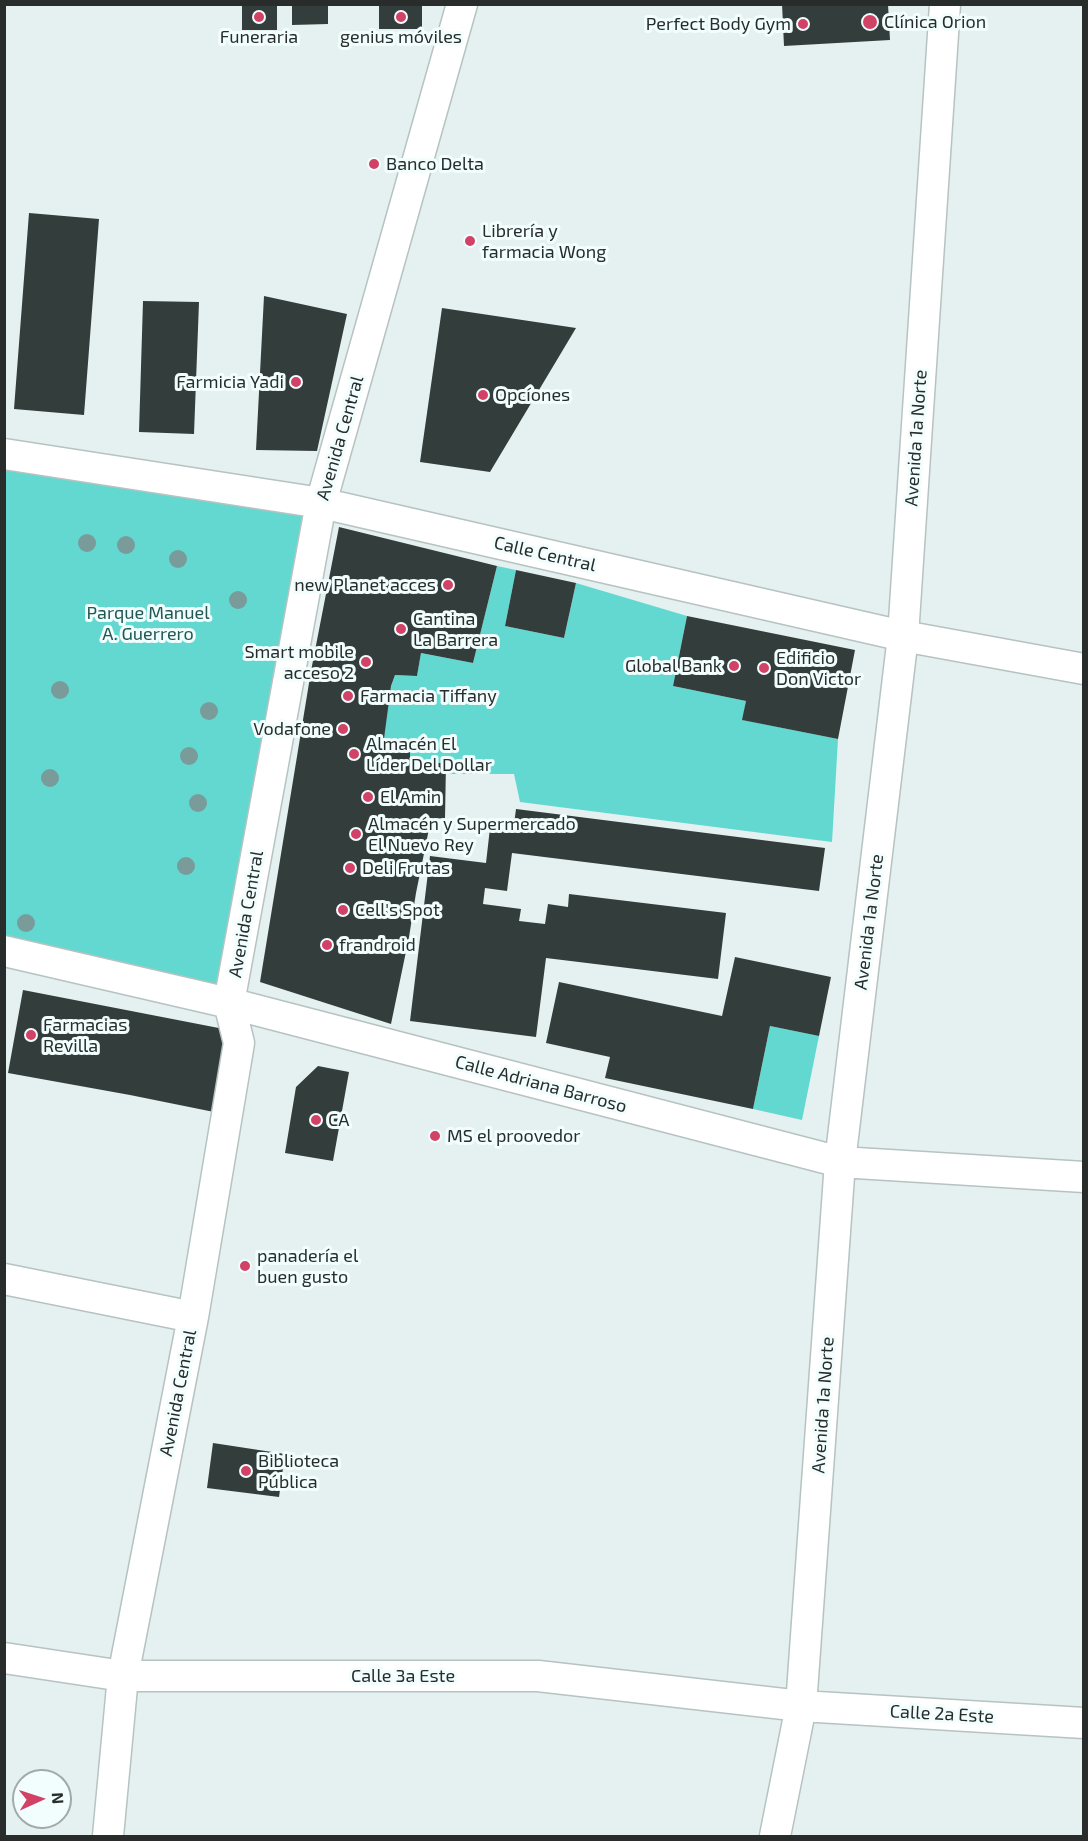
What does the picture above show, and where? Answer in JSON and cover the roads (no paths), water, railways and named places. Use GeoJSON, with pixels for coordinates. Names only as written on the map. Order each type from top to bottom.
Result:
{"type":"FeatureCollection","features":[{"type":"Feature","properties":{"kind":"street","name":"Avenida Central"},"geometry":{"type":"LineString","coordinates":[[108,1836],[123,1676],[193,1317],[239,1043],[230,1003],[321,503],[462,4]]}},
{"type":"Feature","properties":{"kind":"street","name":"Avenida 1a Norte"},"geometry":{"type":"LineString","coordinates":[[775,1836],[801,1706],[840,1162],[903,636],[945,4]]}},
{"type":"Feature","properties":{"kind":"street","name":"Calle Central"},"geometry":{"type":"LineString","coordinates":[[4,454],[321,503],[903,636],[1083,668]]}},
{"type":"Feature","properties":{"kind":"street","name":"Calle Adriana Barroso"},"geometry":{"type":"LineString","coordinates":[[4,951],[230,1003],[840,1162],[1083,1177]]}},
{"type":"Feature","properties":{"kind":"street"},"geometry":{"type":"LineString","coordinates":[[4,1279],[193,1317]]}},
{"type":"Feature","properties":{"kind":"street","name":"Calle 3a Este"},"geometry":{"type":"LineString","coordinates":[[4,1658],[123,1676],[538,1676],[801,1706]]}},
{"type":"Feature","properties":{"kind":"street","name":"Calle 2a Este"},"geometry":{"type":"LineString","coordinates":[[801,1706],[1083,1723]]}},
{"type":"Feature","properties":{"kind":"place","name":"Funeraria"},"geometry":{"type":"Point","coordinates":[259,17]}},
{"type":"Feature","properties":{"kind":"place","name":"genius móviles"},"geometry":{"type":"Point","coordinates":[401,17]}},
{"type":"Feature","properties":{"kind":"place","name":"Clínica Orion"},"geometry":{"type":"Point","coordinates":[870,22]}},
{"type":"Feature","properties":{"kind":"place","name":"Perfect Body Gym"},"geometry":{"type":"Point","coordinates":[803,24]}},
{"type":"Feature","properties":{"kind":"place","name":"Banco Delta"},"geometry":{"type":"Point","coordinates":[374,164]}},
{"type":"Feature","properties":{"kind":"place","name":"Librería y farmacia Wong"},"geometry":{"type":"Point","coordinates":[470,241]}},
{"type":"Feature","properties":{"kind":"place","name":"Farmicia Yadi"},"geometry":{"type":"Point","coordinates":[296,382]}},
{"type":"Feature","properties":{"kind":"place","name":"Opcíones"},"geometry":{"type":"Point","coordinates":[483,395]}},
{"type":"Feature","properties":{"kind":"place","name":"new Planet acces"},"geometry":{"type":"Point","coordinates":[448,585]}},
{"type":"Feature","properties":{"kind":"place","name":"Cantina La Barrera"},"geometry":{"type":"Point","coordinates":[401,629]}},
{"type":"Feature","properties":{"kind":"place","name":"Smart mobile acceso 2"},"geometry":{"type":"Point","coordinates":[366,662]}},
{"type":"Feature","properties":{"kind":"place","name":"Global Bank"},"geometry":{"type":"Point","coordinates":[734,666]}},
{"type":"Feature","properties":{"kind":"place","name":"Edificio Don Victor"},"geometry":{"type":"Point","coordinates":[764,668]}},
{"type":"Feature","properties":{"kind":"place","name":"Farmacia Tiffany"},"geometry":{"type":"Point","coordinates":[348,696]}},
{"type":"Feature","properties":{"kind":"place","name":"Vodafone"},"geometry":{"type":"Point","coordinates":[343,729]}},
{"type":"Feature","properties":{"kind":"place","name":"Almacén El Líder Del Dollar"},"geometry":{"type":"Point","coordinates":[354,754]}},
{"type":"Feature","properties":{"kind":"place","name":"El Amin"},"geometry":{"type":"Point","coordinates":[368,797]}},
{"type":"Feature","properties":{"kind":"place","name":"Almacén y Supermercado El Nuevo Rey"},"geometry":{"type":"Point","coordinates":[356,834]}},
{"type":"Feature","properties":{"kind":"place","name":"Deli Frutas"},"geometry":{"type":"Point","coordinates":[350,868]}},
{"type":"Feature","properties":{"kind":"place","name":"Cell's Spot"},"geometry":{"type":"Point","coordinates":[343,910]}},
{"type":"Feature","properties":{"kind":"place","name":"frandroid"},"geometry":{"type":"Point","coordinates":[327,945]}},
{"type":"Feature","properties":{"kind":"place","name":"Farmacias Revilla"},"geometry":{"type":"Point","coordinates":[31,1035]}},
{"type":"Feature","properties":{"kind":"place","name":"CA"},"geometry":{"type":"Point","coordinates":[316,1120]}},
{"type":"Feature","properties":{"kind":"place","name":"MS el proovedor"},"geometry":{"type":"Point","coordinates":[435,1136]}},
{"type":"Feature","properties":{"kind":"place","name":"panadería el buen gusto"},"geometry":{"type":"Point","coordinates":[245,1266]}},
{"type":"Feature","properties":{"kind":"place","name":"Biblioteca Pública"},"geometry":{"type":"Point","coordinates":[246,1471]}},
{"type":"Feature","properties":{"kind":"park label","name":"Parque Manuel A. Guerrero"},"geometry":{"type":"Point","coordinates":[148,623]}}]}
